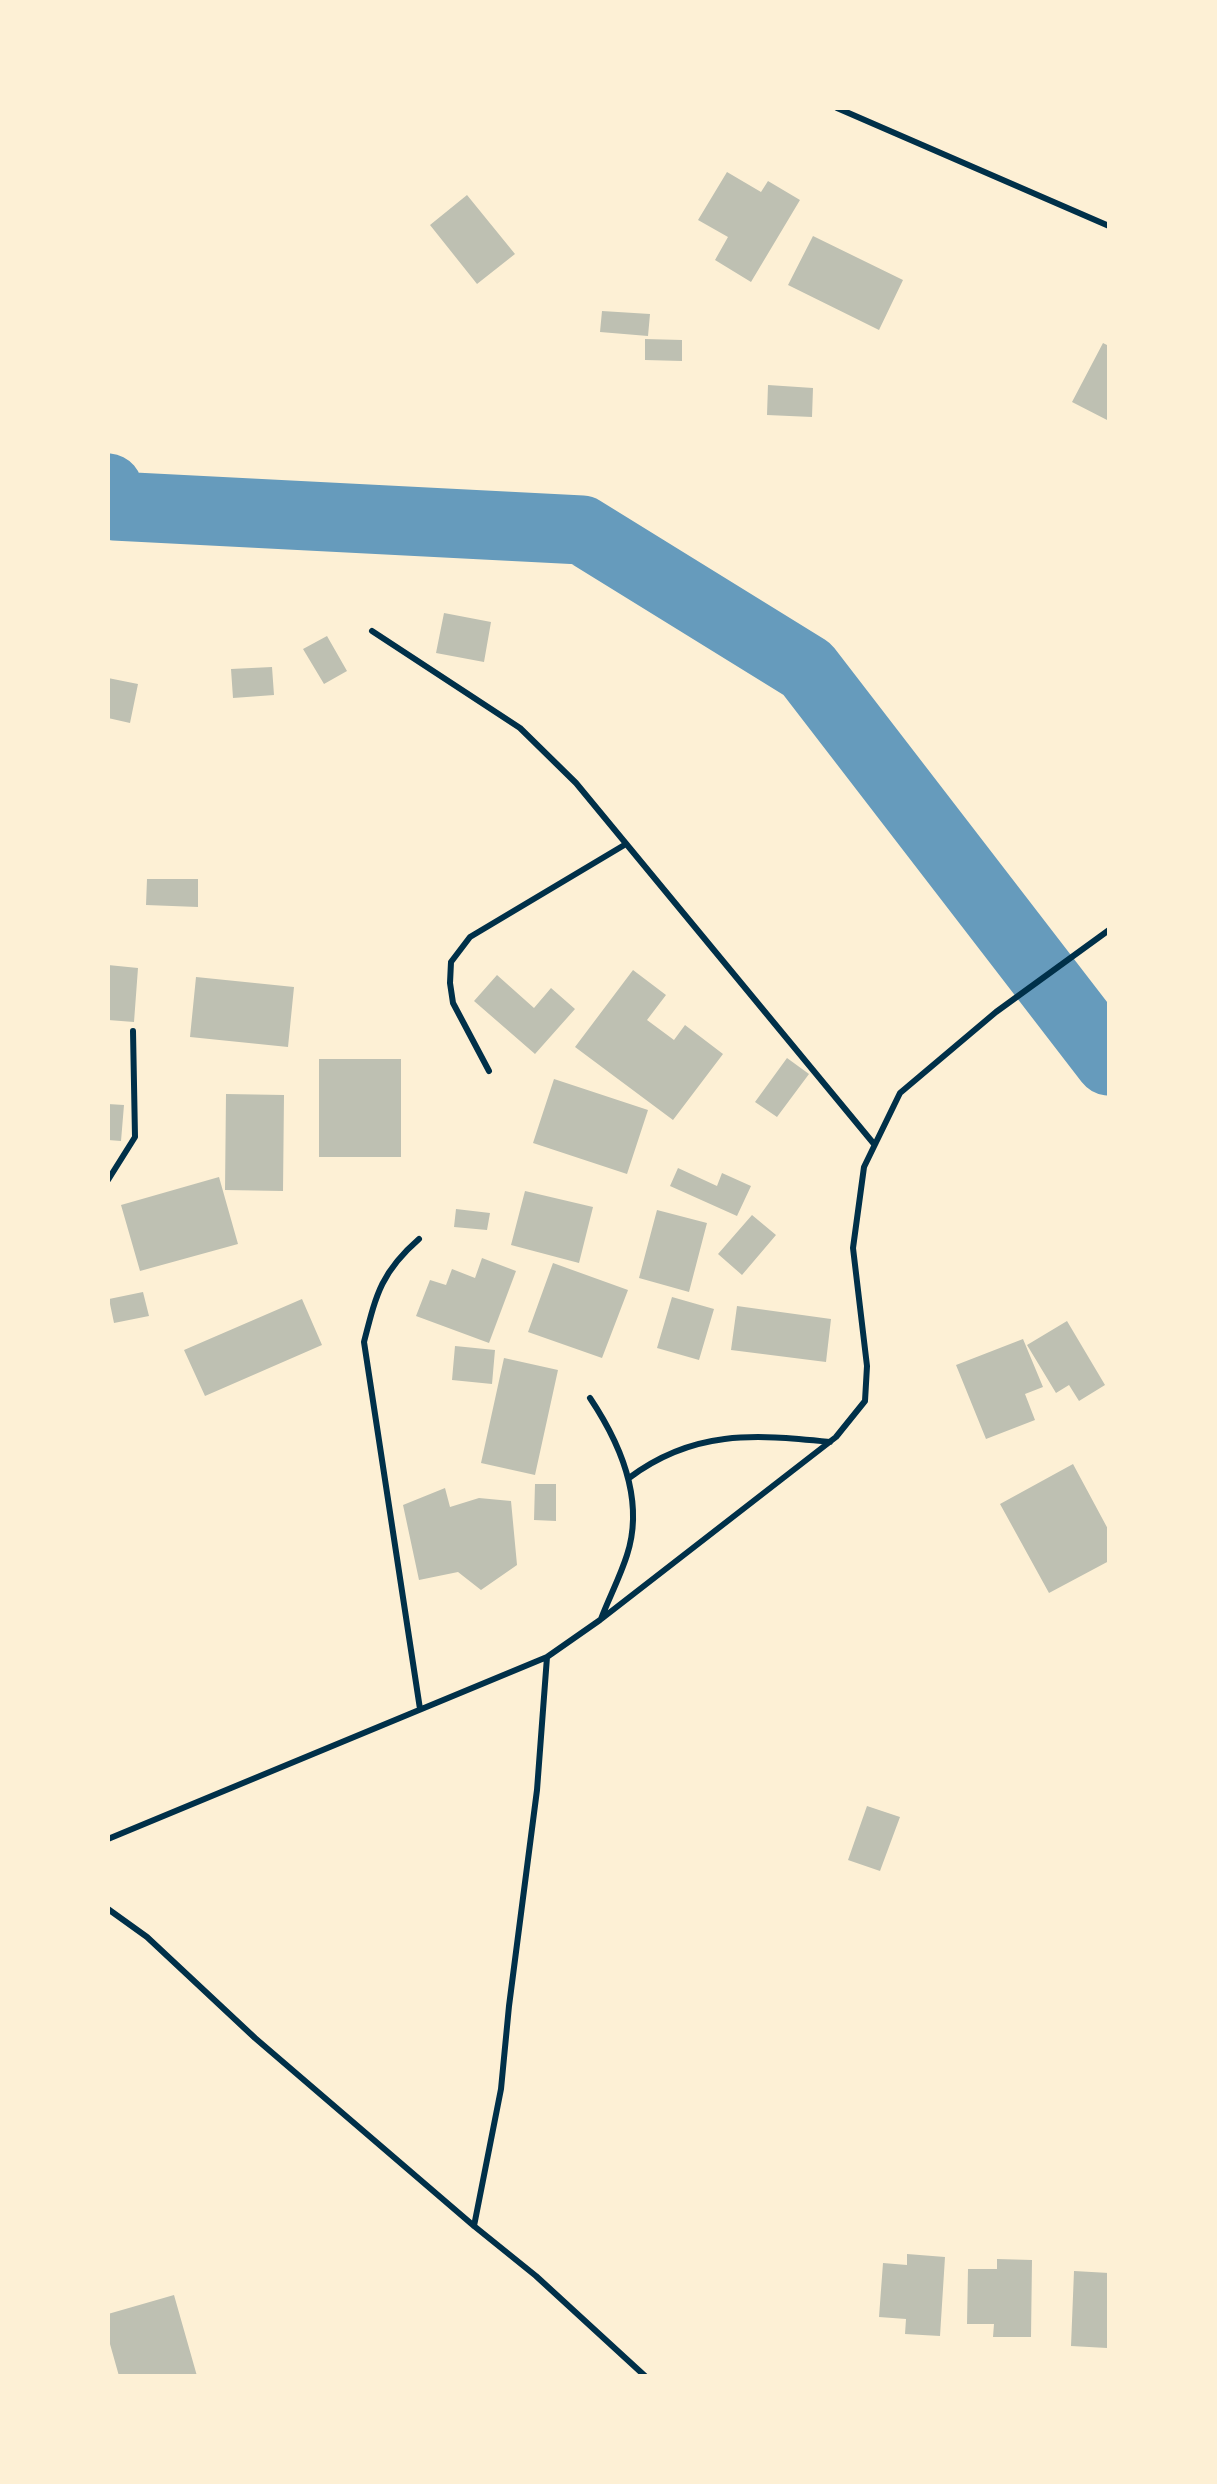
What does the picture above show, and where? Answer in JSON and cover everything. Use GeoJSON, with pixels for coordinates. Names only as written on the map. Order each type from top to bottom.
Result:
{"type":"FeatureCollection","features":[{"type":"Feature","properties":{"kind":"street"},"geometry":{"type":"LineString","coordinates":[[837,108],[939,155],[1109,226]]}},
{"type":"Feature","properties":{"kind":"street"},"geometry":{"type":"LineString","coordinates":[[372,631],[520,728],[576,783],[874,1144]]}},
{"type":"Feature","properties":{"kind":"street"},"geometry":{"type":"LineString","coordinates":[[489,1071],[453,1003],[450,983],[451,962],[470,938],[626,844]]}},
{"type":"Feature","properties":{"kind":"street"},"geometry":{"type":"LineString","coordinates":[[108,1839],[547,1657],[600,1620],[830,1442],[865,1401],[867,1366],[854,1248],[864,1167],[900,1093],[996,1012],[1109,930]]}},
{"type":"Feature","properties":{"kind":"street"},"geometry":{"type":"LineString","coordinates":[[108,1180],[135,1137],[133,1031]]}},
{"type":"Feature","properties":{"kind":"street"},"geometry":{"type":"LineString","coordinates":[[419,1239],[397,1258],[377,1292],[364,1342],[420,1709]]}},
{"type":"Feature","properties":{"kind":"street"},"geometry":{"type":"LineString","coordinates":[[590,1398],[609,1427],[629,1478],[632,1523],[628,1553],[600,1620]]}},
{"type":"Feature","properties":{"kind":"street"},"geometry":{"type":"LineString","coordinates":[[629,1478],[651,1462],[671,1452],[726,1437],[777,1437],[830,1442]]}},
{"type":"Feature","properties":{"kind":"street"},"geometry":{"type":"LineString","coordinates":[[474,2226],[501,2089],[509,2006],[537,1790],[547,1657]]}},
{"type":"Feature","properties":{"kind":"street"},"geometry":{"type":"LineString","coordinates":[[108,1909],[147,1937],[255,2038],[474,2226],[536,2276],[645,2376]]}},
{"type":"Feature","properties":{"kind":"building"},"geometry":{"type":"Polygon","coordinates":[[[727,172],[761,192],[768,181],[800,200],[751,282],[715,260],[728,237],[698,220],[727,172]]]}},
{"type":"Feature","properties":{"kind":"building"},"geometry":{"type":"Polygon","coordinates":[[[467,195],[515,254],[477,284],[430,225],[467,195]]]}},
{"type":"Feature","properties":{"kind":"building"},"geometry":{"type":"Polygon","coordinates":[[[813,236],[903,280],[879,330],[788,285],[813,236]]]}},
{"type":"Feature","properties":{"kind":"building"},"geometry":{"type":"Polygon","coordinates":[[[602,311],[650,314],[648,336],[600,332],[602,311]]]}},
{"type":"Feature","properties":{"kind":"building"},"geometry":{"type":"Polygon","coordinates":[[[645,339],[682,340],[682,361],[645,360],[645,339]]]}},
{"type":"Feature","properties":{"kind":"building"},"geometry":{"type":"Polygon","coordinates":[[[1103,343],[1109,346],[1109,421],[1072,402],[1103,343]]]}},
{"type":"Feature","properties":{"kind":"building"},"geometry":{"type":"Polygon","coordinates":[[[768,385],[813,388],[812,417],[767,415],[768,385]]]}},
{"type":"Feature","properties":{"kind":"building"},"geometry":{"type":"Polygon","coordinates":[[[444,613],[491,622],[484,662],[436,653],[444,613]]]}},
{"type":"Feature","properties":{"kind":"building"},"geometry":{"type":"Polygon","coordinates":[[[327,636],[347,671],[324,684],[303,649],[327,636]]]}},
{"type":"Feature","properties":{"kind":"building"},"geometry":{"type":"Polygon","coordinates":[[[272,667],[274,695],[233,698],[231,669],[272,667]]]}},
{"type":"Feature","properties":{"kind":"building"},"geometry":{"type":"Polygon","coordinates":[[[108,678],[138,684],[130,723],[108,718],[108,678]]]}},
{"type":"Feature","properties":{"kind":"building"},"geometry":{"type":"Polygon","coordinates":[[[147,879],[198,879],[198,907],[146,905],[147,879]]]}},
{"type":"Feature","properties":{"kind":"building"},"geometry":{"type":"Polygon","coordinates":[[[108,965],[138,968],[134,1022],[108,1020],[108,965]]]}},
{"type":"Feature","properties":{"kind":"building"},"geometry":{"type":"Polygon","coordinates":[[[633,970],[666,995],[647,1020],[674,1040],[685,1025],[723,1054],[673,1120],[575,1047],[633,970]]]}},
{"type":"Feature","properties":{"kind":"building"},"geometry":{"type":"Polygon","coordinates":[[[497,975],[534,1008],[551,988],[575,1009],[535,1054],[474,1001],[497,975]]]}},
{"type":"Feature","properties":{"kind":"building"},"geometry":{"type":"Polygon","coordinates":[[[196,977],[294,987],[288,1047],[190,1037],[196,977]]]}},
{"type":"Feature","properties":{"kind":"building"},"geometry":{"type":"Polygon","coordinates":[[[787,1058],[809,1074],[777,1117],[755,1102],[787,1058]]]}},
{"type":"Feature","properties":{"kind":"building"},"geometry":{"type":"Polygon","coordinates":[[[319,1059],[401,1059],[401,1157],[319,1157],[319,1059]]]}},
{"type":"Feature","properties":{"kind":"building"},"geometry":{"type":"Polygon","coordinates":[[[554,1079],[648,1110],[627,1174],[533,1143],[554,1079]]]}},
{"type":"Feature","properties":{"kind":"building"},"geometry":{"type":"Polygon","coordinates":[[[226,1094],[284,1095],[283,1191],[225,1190],[226,1094]]]}},
{"type":"Feature","properties":{"kind":"building"},"geometry":{"type":"Polygon","coordinates":[[[108,1104],[124,1105],[121,1141],[108,1140],[108,1104]]]}},
{"type":"Feature","properties":{"kind":"building"},"geometry":{"type":"Polygon","coordinates":[[[678,1168],[717,1186],[722,1173],[751,1186],[737,1216],[670,1186],[678,1168]]]}},
{"type":"Feature","properties":{"kind":"building"},"geometry":{"type":"Polygon","coordinates":[[[219,1177],[238,1244],[140,1271],[121,1205],[219,1177]]]}},
{"type":"Feature","properties":{"kind":"building"},"geometry":{"type":"Polygon","coordinates":[[[525,1191],[593,1207],[579,1263],[511,1245],[525,1191]]]}},
{"type":"Feature","properties":{"kind":"building"},"geometry":{"type":"Polygon","coordinates":[[[456,1209],[490,1213],[487,1230],[454,1227],[456,1209]]]}},
{"type":"Feature","properties":{"kind":"building"},"geometry":{"type":"Polygon","coordinates":[[[657,1210],[707,1223],[689,1292],[639,1278],[657,1210]]]}},
{"type":"Feature","properties":{"kind":"building"},"geometry":{"type":"Polygon","coordinates":[[[752,1215],[776,1235],[742,1275],[718,1254],[752,1215]]]}},
{"type":"Feature","properties":{"kind":"building"},"geometry":{"type":"Polygon","coordinates":[[[482,1258],[516,1271],[489,1343],[416,1316],[430,1280],[446,1285],[452,1269],[475,1278],[482,1258]]]}},
{"type":"Feature","properties":{"kind":"building"},"geometry":{"type":"Polygon","coordinates":[[[553,1263],[628,1290],[602,1358],[528,1332],[553,1263]]]}},
{"type":"Feature","properties":{"kind":"building"},"geometry":{"type":"Polygon","coordinates":[[[143,1292],[149,1316],[114,1323],[109,1299],[143,1292]]]}},
{"type":"Feature","properties":{"kind":"building"},"geometry":{"type":"Polygon","coordinates":[[[672,1297],[714,1309],[699,1360],[657,1348],[672,1297]]]}},
{"type":"Feature","properties":{"kind":"building"},"geometry":{"type":"Polygon","coordinates":[[[302,1299],[322,1345],[205,1396],[184,1350],[302,1299]]]}},
{"type":"Feature","properties":{"kind":"building"},"geometry":{"type":"Polygon","coordinates":[[[737,1306],[831,1319],[826,1362],[731,1350],[737,1306]]]}},
{"type":"Feature","properties":{"kind":"building"},"geometry":{"type":"Polygon","coordinates":[[[1067,1321],[1105,1385],[1079,1401],[1069,1385],[1056,1393],[1027,1345],[1067,1321]]]}},
{"type":"Feature","properties":{"kind":"building"},"geometry":{"type":"Polygon","coordinates":[[[1023,1339],[1043,1387],[1025,1394],[1035,1420],[986,1439],[956,1365],[1023,1339]]]}},
{"type":"Feature","properties":{"kind":"building"},"geometry":{"type":"Polygon","coordinates":[[[455,1346],[495,1350],[492,1384],[452,1380],[455,1346]]]}},
{"type":"Feature","properties":{"kind":"building"},"geometry":{"type":"Polygon","coordinates":[[[504,1358],[558,1370],[535,1475],[481,1463],[504,1358]]]}},
{"type":"Feature","properties":{"kind":"building"},"geometry":{"type":"Polygon","coordinates":[[[1073,1464],[1109,1531],[1109,1561],[1049,1593],[1000,1504],[1073,1464]]]}},
{"type":"Feature","properties":{"kind":"building"},"geometry":{"type":"Polygon","coordinates":[[[535,1484],[556,1484],[556,1521],[534,1520],[535,1484]]]}},
{"type":"Feature","properties":{"kind":"building"},"geometry":{"type":"Polygon","coordinates":[[[445,1488],[450,1507],[479,1498],[511,1501],[517,1565],[481,1590],[458,1572],[419,1580],[403,1505],[445,1488]]]}},
{"type":"Feature","properties":{"kind":"building"},"geometry":{"type":"Polygon","coordinates":[[[867,1806],[900,1817],[880,1871],[848,1860],[867,1806]]]}},
{"type":"Feature","properties":{"kind":"building"},"geometry":{"type":"Polygon","coordinates":[[[907,2254],[945,2257],[940,2336],[905,2334],[906,2319],[879,2317],[883,2263],[907,2265],[907,2254]]]}},
{"type":"Feature","properties":{"kind":"building"},"geometry":{"type":"Polygon","coordinates":[[[997,2259],[1032,2260],[1031,2337],[993,2337],[994,2324],[967,2324],[968,2269],[997,2269],[997,2259]]]}},
{"type":"Feature","properties":{"kind":"building"},"geometry":{"type":"Polygon","coordinates":[[[1074,2271],[1109,2273],[1107,2348],[1071,2346],[1074,2271]]]}},
{"type":"Feature","properties":{"kind":"building"},"geometry":{"type":"Polygon","coordinates":[[[174,2295],[197,2376],[119,2376],[108,2337],[108,2314],[174,2295]]]}},
{"type":"Feature","properties":{"kind":"waterway"},"geometry":{"type":"LineString","coordinates":[[108,488],[114,506],[582,530],[807,669],[1109,1061]]}}]}
